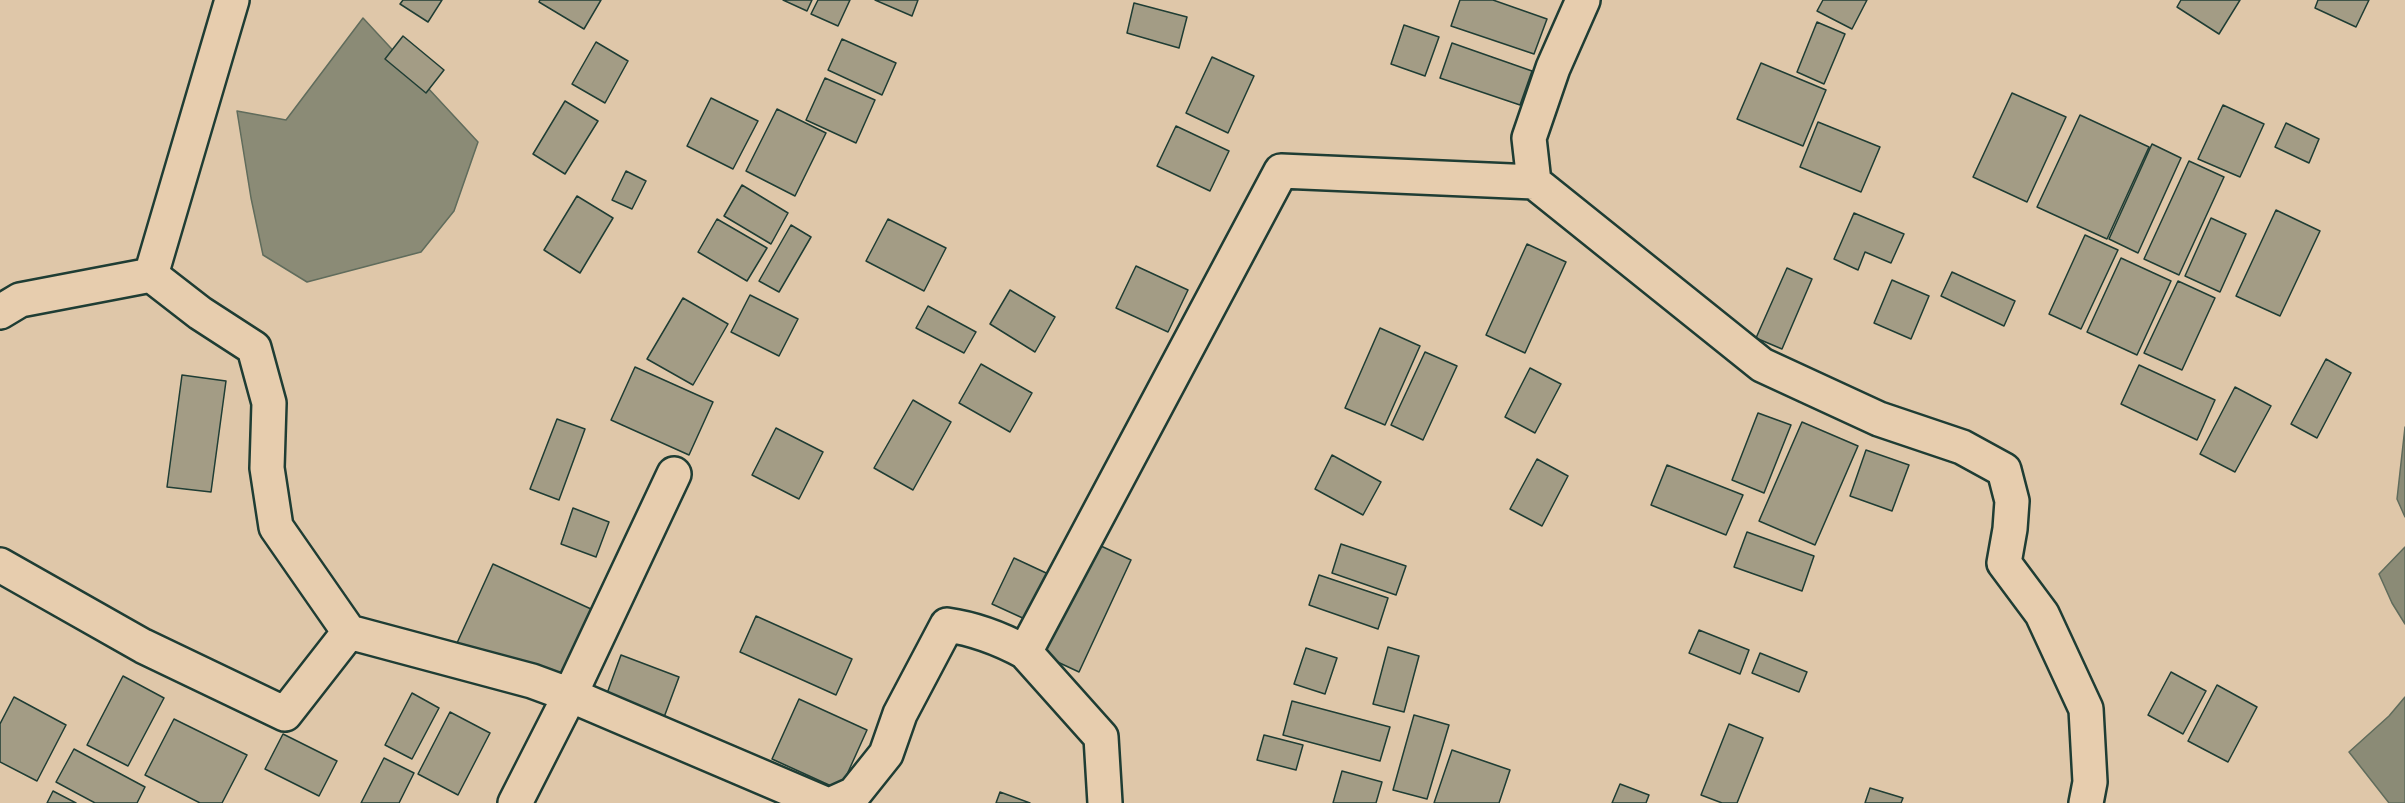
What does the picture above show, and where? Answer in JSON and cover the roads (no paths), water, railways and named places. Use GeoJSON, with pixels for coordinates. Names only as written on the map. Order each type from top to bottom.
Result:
{"type":"FeatureCollection","features":[{"type":"Feature","properties":{"kind":"street"},"geometry":{"type":"LineString","coordinates":[[151,275],[232,0]]}},
{"type":"Feature","properties":{"kind":"street"},"geometry":{"type":"LineString","coordinates":[[1534,182],[1529,138],[1553,68],[1583,0]]}},
{"type":"Feature","properties":{"kind":"street"},"geometry":{"type":"LineString","coordinates":[[1025,652],[1281,171],[1534,182],[1762,364],[1879,418],[1962,447],[2004,470],[2012,501],[2004,563],[2042,614],[2086,710],[2090,782],[2086,803]]}},
{"type":"Feature","properties":{"kind":"street"},"geometry":{"type":"LineString","coordinates":[[0,312],[20,300],[151,275],[200,313],[254,348],[269,403],[267,468],[276,528],[348,632],[532,681],[823,803]]}},
{"type":"Feature","properties":{"kind":"street"},"geometry":{"type":"LineString","coordinates":[[514,803],[570,695],[674,474]]}},
{"type":"Feature","properties":{"kind":"street"},"geometry":{"type":"LineString","coordinates":[[0,565],[142,646],[285,714],[348,632]]}},
{"type":"Feature","properties":{"kind":"street"},"geometry":{"type":"LineString","coordinates":[[834,803],[854,794],[886,754],[900,714],[946,625],[994,635],[1025,652],[1101,737],[1105,803]]}}]}
